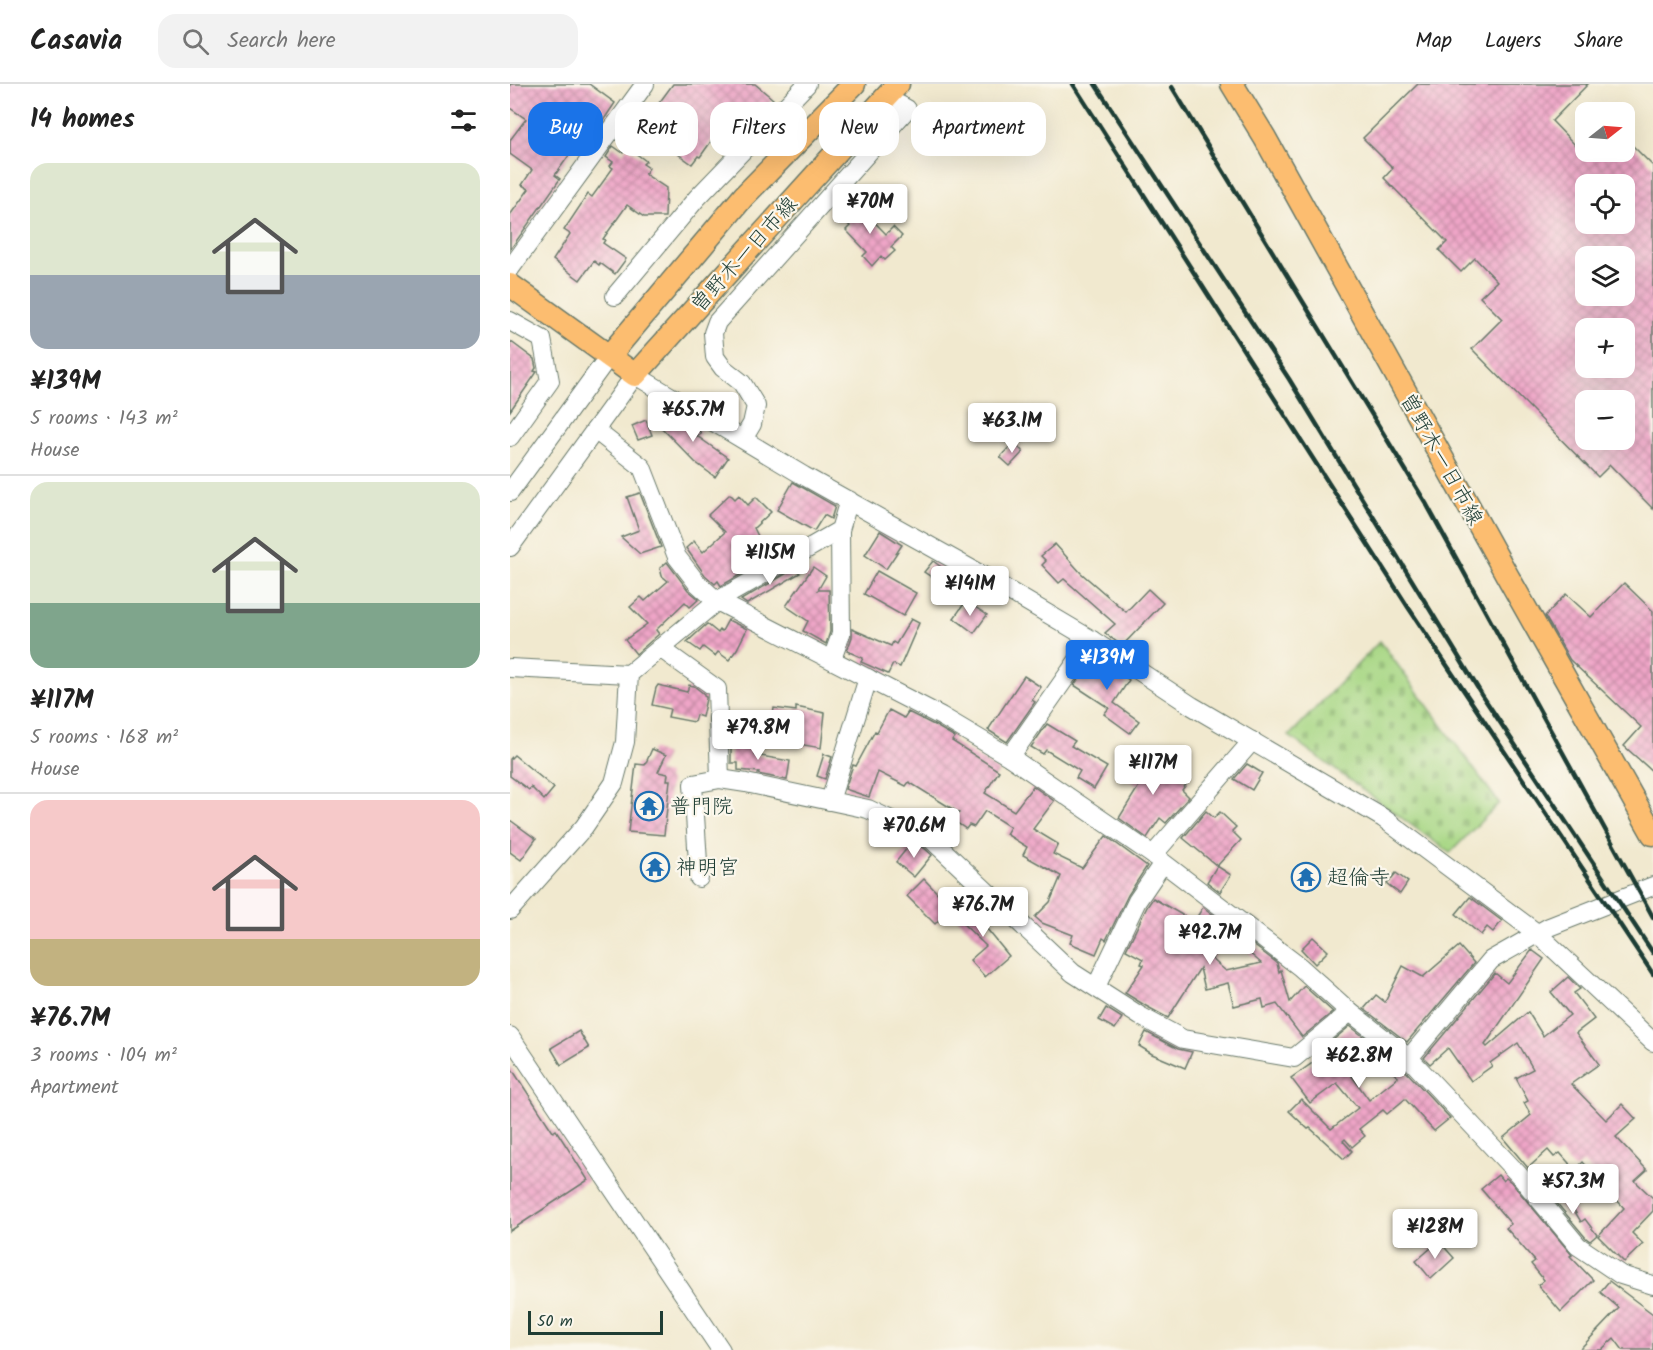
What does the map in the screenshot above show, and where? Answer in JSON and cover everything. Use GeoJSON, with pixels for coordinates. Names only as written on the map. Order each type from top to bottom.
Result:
{"type":"FeatureCollection","features":[{"type":"Feature","properties":{"kind":"main road","name":"曽野木一日市線"},"geometry":{"type":"LineString","coordinates":[[609,356],[744,196],[854,84]]}},
{"type":"Feature","properties":{"kind":"main road","name":"曽野木一日市線"},"geometry":{"type":"LineString","coordinates":[[1232,84],[1265,138],[1653,834]]}},
{"type":"Feature","properties":{"kind":"main road","name":"曽野木一日市線"},"geometry":{"type":"LineString","coordinates":[[635,375],[899,94]]}},
{"type":"Feature","properties":{"kind":"main road"},"geometry":{"type":"LineString","coordinates":[[510,285],[635,375]]}},
{"type":"Feature","properties":{"kind":"street"},"geometry":{"type":"LineString","coordinates":[[510,269],[645,84]]}},
{"type":"Feature","properties":{"kind":"street"},"geometry":{"type":"LineString","coordinates":[[615,296],[697,198],[807,84]]}},
{"type":"Feature","properties":{"kind":"street"},"geometry":{"type":"LineString","coordinates":[[743,440],[752,424],[756,406],[742,383],[723,368],[715,357],[713,333],[717,322],[906,109],[899,94]]}},
{"type":"Feature","properties":{"kind":"street"},"geometry":{"type":"LineString","coordinates":[[510,321],[543,339],[550,381],[510,436]]}},
{"type":"Feature","properties":{"kind":"street"},"geometry":{"type":"LineString","coordinates":[[510,492],[609,356]]}},
{"type":"Feature","properties":{"kind":"street"},"geometry":{"type":"LineString","coordinates":[[510,547],[635,375],[804,476],[989,579],[1092,640],[1192,706],[1383,818],[1538,934],[1653,1042]]}},
{"type":"Feature","properties":{"kind":"street"},"geometry":{"type":"LineString","coordinates":[[595,430],[642,467],[677,556],[698,583],[717,601],[941,716],[1010,757],[1158,859],[1300,967],[1350,1012],[1409,1058],[1519,1175],[1578,1246],[1621,1275],[1653,1285]]}},
{"type":"Feature","properties":{"kind":"street"},"geometry":{"type":"LineString","coordinates":[[832,659],[841,634],[840,530],[849,500]]}},
{"type":"Feature","properties":{"kind":"street"},"geometry":{"type":"LineString","coordinates":[[510,668],[629,674],[717,601],[840,530]]}},
{"type":"Feature","properties":{"kind":"street"},"geometry":{"type":"LineString","coordinates":[[1010,757],[1092,640]]}},
{"type":"Feature","properties":{"kind":"street"},"geometry":{"type":"LineString","coordinates":[[660,648],[717,688],[720,779]]}},
{"type":"Feature","properties":{"kind":"street"},"geometry":{"type":"LineString","coordinates":[[510,910],[584,827],[614,783],[625,741],[629,674]]}},
{"type":"Feature","properties":{"kind":"street"},"geometry":{"type":"LineString","coordinates":[[830,801],[868,678]]}},
{"type":"Feature","properties":{"kind":"street"},"geometry":{"type":"LineString","coordinates":[[1096,987],[1158,859],[1252,741]]}},
{"type":"Feature","properties":{"kind":"street"},"geometry":{"type":"LineString","coordinates":[[699,878],[693,784],[720,779],[746,783],[868,809],[931,839],[1073,973],[1140,1016],[1183,1039],[1294,1058],[1350,1012]]}},
{"type":"Feature","properties":{"kind":"street"},"geometry":{"type":"LineString","coordinates":[[1409,1058],[1491,960],[1549,927],[1653,886]]}},
{"type":"Feature","properties":{"kind":"street"},"geometry":{"type":"LineString","coordinates":[[510,1036],[721,1350]]}},
{"type":"Feature","properties":{"kind":"green space"},"geometry":{"type":"Polygon","coordinates":[[[1380,641],[1499,803],[1450,853],[1289,736],[1380,641]]]}},
{"type":"Feature","properties":{"kind":"building"},"geometry":{"type":"Polygon","coordinates":[[[510,84],[589,84],[615,103],[603,121],[603,102],[528,102],[528,156],[568,156],[555,175],[560,179],[510,250],[510,215],[529,189],[522,185],[532,170],[510,154],[510,140],[526,119],[510,108],[510,84]]]}},
{"type":"Feature","properties":{"kind":"building"},"geometry":{"type":"Polygon","coordinates":[[[673,84],[755,84],[773,99],[771,102],[710,102],[710,143],[700,157],[698,156],[698,102],[660,102],[673,84]]]}},
{"type":"Feature","properties":{"kind":"building"},"geometry":{"type":"Polygon","coordinates":[[[1418,84],[1588,84],[1552,121],[1575,145],[1575,162],[1635,162],[1635,148],[1653,166],[1653,509],[1610,465],[1598,477],[1472,349],[1502,319],[1480,297],[1497,281],[1475,258],[1461,272],[1439,250],[1447,242],[1384,178],[1393,168],[1363,138],[1418,84]]]}},
{"type":"Feature","properties":{"kind":"building"},"geometry":{"type":"Polygon","coordinates":[[[613,146],[615,156],[639,156],[646,161],[643,164],[649,168],[645,174],[666,188],[665,217],[644,217],[627,205],[603,239],[605,240],[603,243],[626,259],[615,274],[594,261],[580,280],[553,260],[570,234],[564,230],[588,194],[592,197],[613,168],[610,166],[613,162],[606,157],[613,146]]]}},
{"type":"Feature","properties":{"kind":"building"},"geometry":{"type":"Polygon","coordinates":[[[681,156],[698,156],[692,164],[681,156]]]}},
{"type":"Feature","properties":{"kind":"building"},"geometry":{"type":"Polygon","coordinates":[[[855,202],[886,234],[893,227],[902,236],[891,247],[895,251],[885,260],[881,256],[872,266],[863,256],[867,252],[846,230],[850,226],[841,217],[855,202]]]}},
{"type":"Feature","properties":{"kind":"building"},"geometry":{"type":"Polygon","coordinates":[[[510,341],[534,359],[536,368],[534,371],[537,372],[510,411],[510,341]]]}},
{"type":"Feature","properties":{"kind":"building"},"geometry":{"type":"Polygon","coordinates":[[[672,410],[688,420],[701,433],[697,436],[728,458],[715,477],[695,462],[658,424],[672,410]]]}},
{"type":"Feature","properties":{"kind":"building"},"geometry":{"type":"Polygon","coordinates":[[[646,420],[652,435],[638,440],[632,426],[646,420]]]}},
{"type":"Feature","properties":{"kind":"building"},"geometry":{"type":"Polygon","coordinates":[[[1014,442],[1023,452],[1010,466],[1000,457],[1014,442]]]}},
{"type":"Feature","properties":{"kind":"building"},"geometry":{"type":"Polygon","coordinates":[[[793,482],[835,506],[831,519],[824,515],[814,531],[777,510],[793,482]]]}},
{"type":"Feature","properties":{"kind":"building"},"geometry":{"type":"Polygon","coordinates":[[[640,493],[661,547],[640,554],[621,537],[639,530],[627,497],[640,493]]]}},
{"type":"Feature","properties":{"kind":"building"},"geometry":{"type":"Polygon","coordinates":[[[730,494],[735,499],[739,495],[748,505],[756,497],[771,512],[754,528],[765,550],[769,542],[776,554],[721,586],[718,581],[715,584],[705,575],[686,548],[694,541],[703,552],[725,532],[708,515],[730,494]]]}},
{"type":"Feature","properties":{"kind":"building"},"geometry":{"type":"Polygon","coordinates":[[[880,531],[902,545],[886,569],[865,555],[880,531]]]}},
{"type":"Feature","properties":{"kind":"building"},"geometry":{"type":"Polygon","coordinates":[[[1055,544],[1081,573],[1126,612],[1148,589],[1163,603],[1122,646],[1105,633],[1115,624],[1064,579],[1059,583],[1042,565],[1046,561],[1041,556],[1055,544]]]}},
{"type":"Feature","properties":{"kind":"building"},"geometry":{"type":"Polygon","coordinates":[[[933,561],[944,569],[936,580],[924,572],[933,561]]]}},
{"type":"Feature","properties":{"kind":"building"},"geometry":{"type":"Polygon","coordinates":[[[667,562],[688,590],[699,599],[690,607],[685,602],[656,630],[659,634],[636,654],[625,640],[647,624],[630,607],[641,597],[645,601],[668,581],[662,576],[660,568],[667,562]]]}},
{"type":"Feature","properties":{"kind":"building"},"geometry":{"type":"Polygon","coordinates":[[[813,567],[826,576],[818,590],[829,590],[830,632],[826,644],[803,631],[808,621],[786,606],[813,567]]]}},
{"type":"Feature","properties":{"kind":"building"},"geometry":{"type":"Polygon","coordinates":[[[794,569],[800,573],[747,604],[741,600],[794,569]]]}},
{"type":"Feature","properties":{"kind":"building"},"geometry":{"type":"Polygon","coordinates":[[[877,571],[916,593],[903,616],[864,594],[877,571]]]}},
{"type":"Feature","properties":{"kind":"building"},"geometry":{"type":"Polygon","coordinates":[[[1624,583],[1653,611],[1653,772],[1624,746],[1641,727],[1570,660],[1545,616],[1566,594],[1591,617],[1624,583]]]}},
{"type":"Feature","properties":{"kind":"building"},"geometry":{"type":"Polygon","coordinates":[[[966,601],[987,615],[974,633],[954,618],[966,601]]]}},
{"type":"Feature","properties":{"kind":"building"},"geometry":{"type":"Polygon","coordinates":[[[911,619],[919,623],[900,667],[893,664],[888,674],[861,662],[863,658],[847,651],[852,629],[891,646],[893,642],[896,644],[911,619]]]}},
{"type":"Feature","properties":{"kind":"building"},"geometry":{"type":"Polygon","coordinates":[[[728,620],[747,629],[729,660],[718,652],[715,656],[703,647],[700,651],[687,642],[707,624],[718,633],[722,631],[728,620]]]}},
{"type":"Feature","properties":{"kind":"building"},"geometry":{"type":"Polygon","coordinates":[[[1092,660],[1098,664],[1101,660],[1129,680],[1114,703],[1139,721],[1130,733],[1104,714],[1109,708],[1074,685],[1092,660]]]}},
{"type":"Feature","properties":{"kind":"building"},"geometry":{"type":"Polygon","coordinates":[[[1024,676],[1041,687],[1032,700],[1035,702],[1007,742],[988,730],[1024,676]]]}},
{"type":"Feature","properties":{"kind":"building"},"geometry":{"type":"Polygon","coordinates":[[[658,685],[687,692],[689,685],[694,686],[706,697],[702,717],[696,715],[694,722],[668,717],[670,709],[652,705],[658,685]]]}},
{"type":"Feature","properties":{"kind":"building"},"geometry":{"type":"Polygon","coordinates":[[[796,707],[825,713],[821,748],[786,742],[788,730],[771,728],[774,708],[796,711],[796,707]]]}},
{"type":"Feature","properties":{"kind":"building"},"geometry":{"type":"Polygon","coordinates":[[[889,710],[904,718],[908,712],[936,726],[955,737],[952,741],[999,771],[985,793],[1014,811],[1033,786],[1054,801],[1033,829],[1058,844],[1053,854],[1082,868],[1106,836],[1147,866],[1128,895],[1106,940],[1103,938],[1096,954],[1070,943],[1073,935],[1042,923],[1035,917],[1050,902],[1061,876],[1023,855],[1027,847],[1006,834],[1010,827],[985,811],[974,827],[969,825],[966,829],[953,820],[959,813],[909,782],[906,786],[878,772],[869,797],[845,789],[853,765],[856,766],[889,710]]]}},
{"type":"Feature","properties":{"kind":"building"},"geometry":{"type":"Polygon","coordinates":[[[1047,724],[1075,741],[1071,746],[1107,767],[1094,789],[1076,778],[1080,771],[1046,750],[1043,754],[1031,747],[1047,724]]]}},
{"type":"Feature","properties":{"kind":"building"},"geometry":{"type":"Polygon","coordinates":[[[731,742],[755,743],[755,755],[790,761],[787,780],[758,774],[759,772],[738,770],[738,763],[731,763],[731,742]]]}},
{"type":"Feature","properties":{"kind":"building","name":"普門院"},"geometry":{"type":"Polygon","coordinates":[[[652,749],[666,755],[658,772],[668,774],[667,780],[670,780],[664,835],[628,832],[636,764],[645,765],[652,749]]]}},
{"type":"Feature","properties":{"kind":"building"},"geometry":{"type":"Polygon","coordinates":[[[824,754],[832,757],[825,779],[817,776],[824,754]]]}},
{"type":"Feature","properties":{"kind":"building"},"geometry":{"type":"Polygon","coordinates":[[[1145,754],[1188,782],[1182,790],[1189,797],[1166,823],[1160,818],[1147,838],[1119,818],[1139,786],[1128,779],[1145,754]]]}},
{"type":"Feature","properties":{"kind":"building"},"geometry":{"type":"Polygon","coordinates":[[[514,755],[554,788],[544,800],[531,787],[529,790],[510,776],[510,759],[514,755]]]}},
{"type":"Feature","properties":{"kind":"building"},"geometry":{"type":"Polygon","coordinates":[[[1247,764],[1262,773],[1252,790],[1234,779],[1247,764]]]}},
{"type":"Feature","properties":{"kind":"building"},"geometry":{"type":"Polygon","coordinates":[[[1206,811],[1214,818],[1220,812],[1236,827],[1232,831],[1241,840],[1217,866],[1183,838],[1206,811]]]}},
{"type":"Feature","properties":{"kind":"building"},"geometry":{"type":"Polygon","coordinates":[[[510,820],[536,839],[521,860],[510,852],[510,820]]]}},
{"type":"Feature","properties":{"kind":"building"},"geometry":{"type":"Polygon","coordinates":[[[912,842],[932,855],[914,877],[896,862],[912,842]]]}},
{"type":"Feature","properties":{"kind":"building"},"geometry":{"type":"Polygon","coordinates":[[[1217,866],[1231,875],[1220,892],[1207,882],[1217,866]]]}},
{"type":"Feature","properties":{"kind":"building"},"geometry":{"type":"Polygon","coordinates":[[[1396,873],[1408,882],[1400,894],[1387,884],[1396,873]]]}},
{"type":"Feature","properties":{"kind":"building"},"geometry":{"type":"Polygon","coordinates":[[[924,879],[951,907],[935,924],[907,896],[924,879]]]}},
{"type":"Feature","properties":{"kind":"building"},"geometry":{"type":"Polygon","coordinates":[[[1470,897],[1502,921],[1493,932],[1487,927],[1481,935],[1456,914],[1470,897]]]}},
{"type":"Feature","properties":{"kind":"building"},"geometry":{"type":"Polygon","coordinates":[[[1153,898],[1194,922],[1203,907],[1277,963],[1290,1002],[1304,986],[1333,1012],[1302,1037],[1277,1004],[1264,1008],[1262,999],[1234,1006],[1228,983],[1205,989],[1200,968],[1168,1018],[1146,1006],[1125,993],[1144,965],[1141,964],[1143,959],[1126,950],[1153,898]],[[1227,934],[1212,959],[1226,971],[1261,963],[1227,934]]]}},
{"type":"Feature","properties":{"kind":"building"},"geometry":{"type":"Polygon","coordinates":[[[978,899],[993,913],[982,923],[1009,956],[985,977],[970,960],[986,946],[957,918],[978,899]]]}},
{"type":"Feature","properties":{"kind":"building"},"geometry":{"type":"Polygon","coordinates":[[[1313,937],[1328,951],[1315,964],[1301,949],[1313,937]]]}},
{"type":"Feature","properties":{"kind":"building"},"geometry":{"type":"Polygon","coordinates":[[[1459,946],[1474,963],[1407,1042],[1364,1009],[1376,995],[1385,1002],[1403,966],[1423,977],[1459,946]]]}},
{"type":"Feature","properties":{"kind":"building"},"geometry":{"type":"Polygon","coordinates":[[[1532,950],[1544,959],[1485,1045],[1487,1047],[1528,1012],[1543,1036],[1570,1015],[1551,992],[1568,977],[1580,989],[1574,993],[1594,1019],[1576,1033],[1599,1064],[1571,1084],[1606,1120],[1622,1104],[1636,1119],[1616,1137],[1647,1170],[1635,1181],[1653,1198],[1653,1211],[1632,1233],[1643,1244],[1624,1262],[1598,1236],[1624,1208],[1583,1162],[1575,1170],[1560,1153],[1554,1157],[1548,1150],[1528,1168],[1503,1138],[1531,1115],[1524,1103],[1528,1101],[1516,1078],[1533,1069],[1518,1043],[1490,1063],[1492,1066],[1471,1081],[1448,1048],[1430,1064],[1424,1058],[1495,973],[1507,983],[1532,950]]]}},
{"type":"Feature","properties":{"kind":"building"},"geometry":{"type":"Polygon","coordinates":[[[1106,1008],[1122,1018],[1115,1029],[1099,1020],[1106,1008]]]}},
{"type":"Feature","properties":{"kind":"building"},"geometry":{"type":"Polygon","coordinates":[[[1350,1026],[1401,1066],[1450,1118],[1434,1131],[1405,1099],[1387,1114],[1383,1110],[1359,1129],[1365,1136],[1352,1147],[1345,1139],[1343,1141],[1352,1151],[1344,1159],[1289,1111],[1301,1099],[1331,1129],[1358,1108],[1337,1083],[1310,1103],[1291,1078],[1318,1059],[1315,1055],[1350,1026]],[[1372,1053],[1348,1071],[1369,1100],[1398,1077],[1372,1053]]]}},
{"type":"Feature","properties":{"kind":"building"},"geometry":{"type":"Polygon","coordinates":[[[579,1031],[589,1048],[561,1065],[551,1048],[579,1031]]]}},
{"type":"Feature","properties":{"kind":"building"},"geometry":{"type":"Polygon","coordinates":[[[1146,1032],[1178,1049],[1192,1052],[1185,1068],[1139,1046],[1146,1032]]]}},
{"type":"Feature","properties":{"kind":"building"},"geometry":{"type":"Polygon","coordinates":[[[510,1066],[553,1132],[556,1130],[588,1180],[510,1231],[510,1066]]]}},
{"type":"Feature","properties":{"kind":"building"},"geometry":{"type":"Polygon","coordinates":[[[1498,1175],[1503,1181],[1506,1178],[1511,1182],[1572,1255],[1570,1256],[1593,1280],[1561,1312],[1538,1285],[1544,1280],[1531,1264],[1535,1261],[1506,1228],[1511,1224],[1481,1189],[1498,1175]]]}},
{"type":"Feature","properties":{"kind":"building"},"geometry":{"type":"Polygon","coordinates":[[[1561,1188],[1581,1222],[1585,1219],[1597,1235],[1590,1241],[1550,1195],[1561,1188]]]}},
{"type":"Feature","properties":{"kind":"building"},"geometry":{"type":"Polygon","coordinates":[[[1439,1241],[1454,1258],[1431,1279],[1416,1261],[1439,1241]]]}},
{"type":"Feature","properties":{"kind":"building"},"geometry":{"type":"Polygon","coordinates":[[[1609,1281],[1653,1314],[1653,1350],[1623,1350],[1614,1338],[1601,1350],[1579,1350],[1619,1308],[1600,1292],[1609,1281]]]}},
{"type":"Feature","properties":{"kind":"railway"},"geometry":{"type":"LineString","coordinates":[[1073,84],[1408,607],[1653,974]]}},
{"type":"Feature","properties":{"kind":"railway"},"geometry":{"type":"LineString","coordinates":[[1095,84],[1289,379],[1482,695],[1653,953]]}},
{"type":"Feature","properties":{"kind":"railway"},"geometry":{"type":"LineString","coordinates":[[1172,87],[1427,505],[1653,917]]}},
{"type":"Feature","properties":{"kind":"place","name":"普門院"},"geometry":{"type":"Point","coordinates":[649,806]}},
{"type":"Feature","properties":{"kind":"place","name":"神明宮"},"geometry":{"type":"Point","coordinates":[655,867]}},
{"type":"Feature","properties":{"kind":"place","name":"超倫寺"},"geometry":{"type":"Point","coordinates":[1306,877]}}]}
